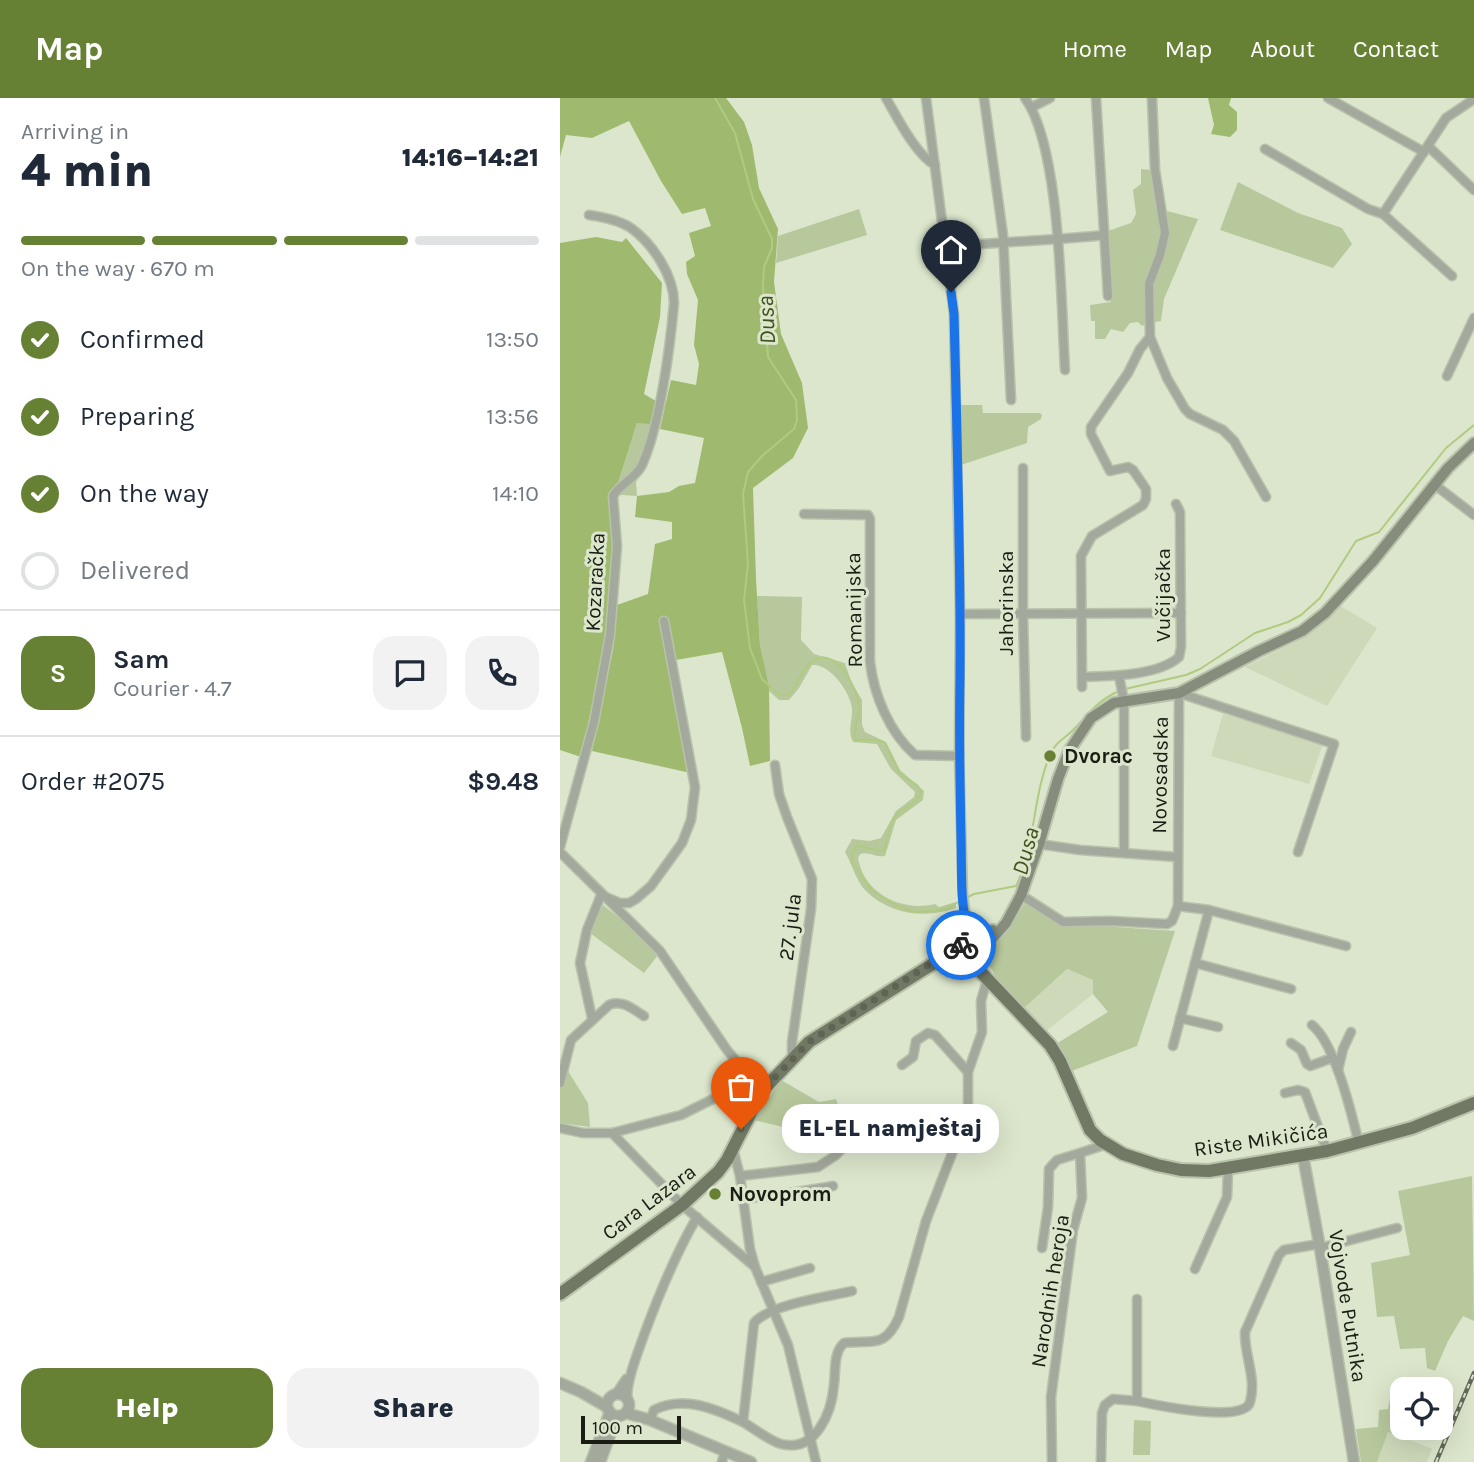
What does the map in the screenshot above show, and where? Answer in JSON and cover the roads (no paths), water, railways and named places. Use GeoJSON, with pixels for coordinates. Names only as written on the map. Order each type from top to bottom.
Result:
{"type":"FeatureCollection","features":[{"type":"Feature","properties":{"kind":"main road"},"geometry":{"type":"LineString","coordinates":[[974,949],[1011,914],[1021,895],[1069,751],[1091,718],[1123,699],[1179,693],[1259,651],[1286,640],[1312,624],[1373,561],[1435,485],[1474,443]]}},
{"type":"Feature","properties":{"kind":"main road","name":"Cara Lazara"},"geometry":{"type":"LineString","coordinates":[[930,964],[947,959],[960,961],[958,953],[974,949]]}},
{"type":"Feature","properties":{"kind":"main road","name":"Cara Lazara"},"geometry":{"type":"LineString","coordinates":[[560,1294],[682,1205],[718,1172],[733,1149],[759,1087],[809,1042],[930,964],[974,949]]}},
{"type":"Feature","properties":{"kind":"main road","name":"Riste Mikičića"},"geometry":{"type":"LineString","coordinates":[[974,949],[987,980],[1050,1045],[1090,1130],[1107,1144],[1139,1160],[1181,1170],[1228,1169],[1359,1144],[1412,1128],[1474,1103]]}},
{"type":"Feature","properties":{"kind":"main road","name":"Riste Mikičića"},"geometry":{"type":"LineString","coordinates":[[974,949],[1004,999]]}},
{"type":"Feature","properties":{"kind":"street"},"geometry":{"type":"LineString","coordinates":[[886,98],[914,142],[935,165]]}},
{"type":"Feature","properties":{"kind":"street"},"geometry":{"type":"LineString","coordinates":[[926,98],[954,314],[963,900],[974,949]]}},
{"type":"Feature","properties":{"kind":"street"},"geometry":{"type":"LineString","coordinates":[[984,98],[1003,241],[1011,400]]}},
{"type":"Feature","properties":{"kind":"street"},"geometry":{"type":"LineString","coordinates":[[1025,98],[1032,107],[1049,171],[1058,240],[1065,370]]}},
{"type":"Feature","properties":{"kind":"street"},"geometry":{"type":"LineString","coordinates":[[1032,107],[1050,98]]}},
{"type":"Feature","properties":{"kind":"street"},"geometry":{"type":"LineString","coordinates":[[1096,98],[1108,296]]}},
{"type":"Feature","properties":{"kind":"street"},"geometry":{"type":"LineString","coordinates":[[1152,98],[1155,170],[1165,233],[1149,284],[1150,337],[1167,378],[1185,409],[1190,415],[1223,430],[1234,441],[1266,497]]}},
{"type":"Feature","properties":{"kind":"street"},"geometry":{"type":"LineString","coordinates":[[1328,98],[1426,149],[1474,190]]}},
{"type":"Feature","properties":{"kind":"street"},"geometry":{"type":"LineString","coordinates":[[1383,214],[1446,118],[1469,100]]}},
{"type":"Feature","properties":{"kind":"street"},"geometry":{"type":"LineString","coordinates":[[1265,149],[1368,209],[1383,214],[1452,276]]}},
{"type":"Feature","properties":{"kind":"street","name":"Kozaračka"},"geometry":{"type":"LineString","coordinates":[[560,850],[594,722],[610,635],[617,546],[612,496],[634,477],[645,455],[660,398],[673,317],[674,294],[668,276],[644,240],[620,223],[589,215]]}},
{"type":"Feature","properties":{"kind":"street"},"geometry":{"type":"LineString","coordinates":[[946,248],[1003,241],[1058,240],[1104,235]]}},
{"type":"Feature","properties":{"kind":"street"},"geometry":{"type":"LineString","coordinates":[[1447,376],[1474,318]]}},
{"type":"Feature","properties":{"kind":"street"},"geometry":{"type":"LineString","coordinates":[[1082,687],[1081,555],[1098,531],[1143,505],[1147,494],[1133,470],[1128,467],[1110,471],[1091,435],[1091,427],[1150,337]]}},
{"type":"Feature","properties":{"kind":"street","name":"Jahorinska"},"geometry":{"type":"LineString","coordinates":[[1023,468],[1026,737]]}},
{"type":"Feature","properties":{"kind":"street"},"geometry":{"type":"LineString","coordinates":[[1435,485],[1474,515]]}},
{"type":"Feature","properties":{"kind":"street","name":"Vučijačka"},"geometry":{"type":"LineString","coordinates":[[1120,679],[1166,666],[1179,657],[1180,512],[1176,503]]}},
{"type":"Feature","properties":{"kind":"street","name":"Romanijska"},"geometry":{"type":"LineString","coordinates":[[804,514],[868,515],[870,662],[877,696],[892,726],[915,755],[959,756]]}},
{"type":"Feature","properties":{"kind":"street"},"geometry":{"type":"LineString","coordinates":[[960,614],[1181,613]]}},
{"type":"Feature","properties":{"kind":"street"},"geometry":{"type":"LineString","coordinates":[[601,895],[620,903],[629,903],[636,899],[651,886],[682,844],[691,820],[695,787],[664,621]]}},
{"type":"Feature","properties":{"kind":"street"},"geometry":{"type":"LineString","coordinates":[[1082,677],[1120,679]]}},
{"type":"Feature","properties":{"kind":"street","name":"Novosadska"},"geometry":{"type":"LineString","coordinates":[[1120,679],[1123,699],[1124,852]]}},
{"type":"Feature","properties":{"kind":"street"},"geometry":{"type":"LineString","coordinates":[[1179,693],[1334,744],[1298,852]]}},
{"type":"Feature","properties":{"kind":"street","name":"Novosadska"},"geometry":{"type":"LineString","coordinates":[[1178,906],[1179,693]]}},
{"type":"Feature","properties":{"kind":"street","name":"27. jula"},"geometry":{"type":"LineString","coordinates":[[775,765],[779,794],[812,879],[811,909],[792,1058]]}},
{"type":"Feature","properties":{"kind":"street","name":"Novosadska"},"geometry":{"type":"LineString","coordinates":[[1039,844],[1080,850],[1177,857]]}},
{"type":"Feature","properties":{"kind":"street"},"geometry":{"type":"LineString","coordinates":[[560,850],[601,895],[660,951],[727,1050],[759,1087]]}},
{"type":"Feature","properties":{"kind":"street"},"geometry":{"type":"LineString","coordinates":[[593,1018],[580,963],[587,930],[601,895]]}},
{"type":"Feature","properties":{"kind":"street"},"geometry":{"type":"LineString","coordinates":[[1021,895],[1063,922],[1167,924],[1172,921],[1178,906],[1209,910],[1346,946]]}},
{"type":"Feature","properties":{"kind":"street"},"geometry":{"type":"LineString","coordinates":[[1173,1046],[1209,910]]}},
{"type":"Feature","properties":{"kind":"street"},"geometry":{"type":"LineString","coordinates":[[1195,963],[1291,989]]}},
{"type":"Feature","properties":{"kind":"street"},"geometry":{"type":"LineString","coordinates":[[650,1420],[654,1410],[661,1406],[709,1406],[779,1443],[805,1443],[822,1423],[829,1408],[840,1346],[844,1343],[884,1339],[893,1331],[926,1221],[968,1112],[968,1072],[982,1032],[981,1001],[987,980]]}},
{"type":"Feature","properties":{"kind":"street"},"geometry":{"type":"LineString","coordinates":[[560,1083],[571,1040],[593,1018],[615,1002],[644,1016]]}},
{"type":"Feature","properties":{"kind":"street"},"geometry":{"type":"LineString","coordinates":[[1181,1018],[1219,1027]]}},
{"type":"Feature","properties":{"kind":"street"},"geometry":{"type":"LineString","coordinates":[[1312,1025],[1319,1032],[1338,1070],[1359,1144]]}},
{"type":"Feature","properties":{"kind":"street"},"geometry":{"type":"LineString","coordinates":[[1338,1070],[1343,1049],[1352,1032]]}},
{"type":"Feature","properties":{"kind":"street"},"geometry":{"type":"LineString","coordinates":[[902,1065],[913,1057],[916,1041],[928,1033],[936,1035],[968,1072]]}},
{"type":"Feature","properties":{"kind":"street"},"geometry":{"type":"LineString","coordinates":[[1290,1043],[1301,1050],[1310,1066],[1332,1058]]}},
{"type":"Feature","properties":{"kind":"street"},"geometry":{"type":"LineString","coordinates":[[560,1128],[583,1133],[612,1133],[681,1115],[727,1092],[759,1087]]}},
{"type":"Feature","properties":{"kind":"street"},"geometry":{"type":"LineString","coordinates":[[1285,1093],[1298,1090],[1305,1092],[1327,1151]]}},
{"type":"Feature","properties":{"kind":"street"},"geometry":{"type":"LineString","coordinates":[[612,1133],[682,1205],[755,1267]]}},
{"type":"Feature","properties":{"kind":"street"},"geometry":{"type":"LineString","coordinates":[[740,1176],[818,1167],[836,1155],[856,1134]]}},
{"type":"Feature","properties":{"kind":"street"},"geometry":{"type":"LineString","coordinates":[[1042,1248],[1048,1207],[1049,1169],[1057,1160],[1107,1144]]}},
{"type":"Feature","properties":{"kind":"street"},"geometry":{"type":"LineString","coordinates":[[733,1149],[744,1199],[750,1249],[788,1345],[816,1462]]}},
{"type":"Feature","properties":{"kind":"street","name":"Narodnih heroja"},"geometry":{"type":"LineString","coordinates":[[1052,1462],[1051,1397],[1073,1230],[1082,1198],[1080,1153]]}},
{"type":"Feature","properties":{"kind":"street","name":"Vojvode Putnika"},"geometry":{"type":"LineString","coordinates":[[1303,1156],[1354,1462]]}},
{"type":"Feature","properties":{"kind":"street"},"geometry":{"type":"LineString","coordinates":[[1195,1269],[1227,1197],[1228,1169]]}},
{"type":"Feature","properties":{"kind":"street"},"geometry":{"type":"LineString","coordinates":[[744,1199],[833,1186]]}},
{"type":"Feature","properties":{"kind":"street"},"geometry":{"type":"LineString","coordinates":[[600,1462],[672,1262],[696,1217]]}},
{"type":"Feature","properties":{"kind":"street"},"geometry":{"type":"LineString","coordinates":[[1101,1462],[1102,1413],[1105,1405],[1113,1399],[1137,1401],[1170,1409],[1237,1413],[1247,1408],[1252,1375],[1245,1332],[1274,1266],[1284,1250],[1320,1246],[1397,1228]]}},
{"type":"Feature","properties":{"kind":"street"},"geometry":{"type":"LineString","coordinates":[[761,1282],[810,1268]]}},
{"type":"Feature","properties":{"kind":"street"},"geometry":{"type":"LineString","coordinates":[[743,1422],[754,1323],[758,1318],[775,1310],[852,1291]]}},
{"type":"Feature","properties":{"kind":"street"},"geometry":{"type":"LineString","coordinates":[[1137,1299],[1137,1401]]}},
{"type":"Feature","properties":{"kind":"street"},"geometry":{"type":"LineString","coordinates":[[613,1395],[633,1367]]}},
{"type":"Feature","properties":{"kind":"street"},"geometry":{"type":"LineString","coordinates":[[560,1383],[650,1420],[723,1457],[751,1462]]}},
{"type":"Feature","properties":{"kind":"street"},"geometry":{"type":"LineString","coordinates":[[581,1392],[613,1395]]}},
{"type":"Feature","properties":{"kind":"street"},"geometry":{"type":"LineString","coordinates":[[613,1395],[619,1409]]}},
{"type":"Feature","properties":{"kind":"street"},"geometry":{"type":"LineString","coordinates":[[613,1395],[619,1409]]}},
{"type":"Feature","properties":{"kind":"street"},"geometry":{"type":"LineString","coordinates":[[591,1462],[619,1409]]}},
{"type":"Feature","properties":{"kind":"waterway","name":"Dusa"},"geometry":{"type":"LineString","coordinates":[[715,98],[735,133],[753,199],[772,239],[772,248],[764,267],[763,286],[768,357],[796,400],[797,420],[794,429],[762,456],[748,472],[743,494],[748,564],[744,600],[750,648],[762,679],[778,694],[789,695],[806,667],[814,660],[823,658],[838,665],[851,682],[858,701],[856,740],[878,740],[885,743],[900,774],[917,785],[921,791],[917,800],[894,818],[885,851],[857,846],[852,854],[852,862],[871,890],[895,905],[914,912],[946,909],[960,901]]}},
{"type":"Feature","properties":{"kind":"waterway","name":"Dusa"},"geometry":{"type":"LineString","coordinates":[[1125,689],[1186,675],[1200,669],[1255,633],[1301,615],[1320,598],[1356,541],[1379,532],[1446,448],[1474,425]]}},
{"type":"Feature","properties":{"kind":"waterway","name":"Dusa"},"geometry":{"type":"LineString","coordinates":[[968,897],[1016,886],[1027,854],[1041,784],[1052,751],[1097,704],[1119,691]]}},
{"type":"Feature","properties":{"kind":"railway"},"geometry":{"type":"LineString","coordinates":[[1436,1462],[1474,1373]]}},
{"type":"Feature","properties":{"kind":"place","name":"Dvorac"},"geometry":{"type":"Point","coordinates":[1050,756]}},
{"type":"Feature","properties":{"kind":"place","name":"EL-EL namještaj"},"geometry":{"type":"Point","coordinates":[741,1129]}},
{"type":"Feature","properties":{"kind":"place","name":"Novoprom"},"geometry":{"type":"Point","coordinates":[715,1194]}}]}
